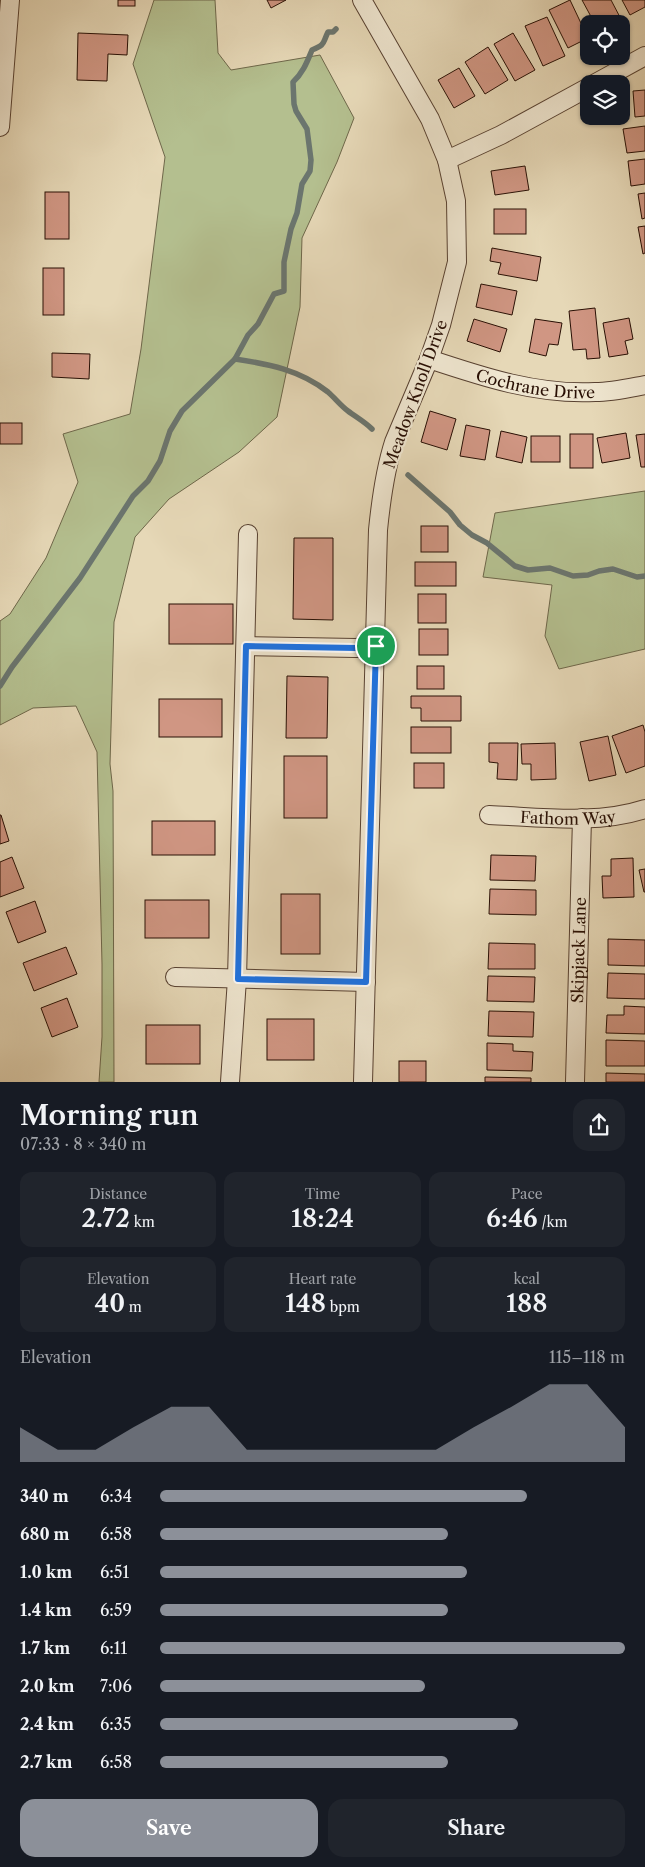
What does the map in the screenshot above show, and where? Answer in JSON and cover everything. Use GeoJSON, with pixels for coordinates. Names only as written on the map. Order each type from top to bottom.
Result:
{"type":"FeatureCollection","features":[{"type":"Feature","properties":{"kind":"street"},"geometry":{"type":"LineString","coordinates":[[0,127],[10,0]]}},
{"type":"Feature","properties":{"kind":"street","name":"Meadow Knoll Drive"},"geometry":{"type":"LineString","coordinates":[[362,0],[430,119],[447,160],[456,201],[457,262],[429,359],[394,442],[382,492],[378,530],[363,1082]]}},
{"type":"Feature","properties":{"kind":"street"},"geometry":{"type":"LineString","coordinates":[[610,75],[645,56]]}},
{"type":"Feature","properties":{"kind":"street"},"geometry":{"type":"LineString","coordinates":[[447,160],[501,135],[580,92]]}},
{"type":"Feature","properties":{"kind":"street","name":"Cochrane Drive"},"geometry":{"type":"LineString","coordinates":[[429,359],[485,377],[538,389],[564,392],[596,392],[645,385]]}},
{"type":"Feature","properties":{"kind":"street"},"geometry":{"type":"LineString","coordinates":[[230,1082],[238,979],[248,534]]}},
{"type":"Feature","properties":{"kind":"street"},"geometry":{"type":"LineString","coordinates":[[246,646],[356,648],[376,646]]}},
{"type":"Feature","properties":{"kind":"street","name":"Fathom Way"},"geometry":{"type":"LineString","coordinates":[[489,816],[582,818],[626,815],[645,809]]}},
{"type":"Feature","properties":{"kind":"street","name":"Skipjack Lane"},"geometry":{"type":"LineString","coordinates":[[575,1082],[582,818]]}},
{"type":"Feature","properties":{"kind":"street"},"geometry":{"type":"LineString","coordinates":[[175,977],[366,982]]}},
{"type":"Feature","properties":{"kind":"green space"},"geometry":{"type":"Polygon","coordinates":[[[154,0],[215,0],[218,53],[231,70],[320,55],[354,118],[337,162],[302,238],[300,307],[277,417],[239,452],[169,499],[135,537],[114,622],[110,764],[113,791],[114,1082],[99,1082],[102,1037],[102,964],[97,752],[76,706],[33,708],[0,725],[0,621],[10,614],[46,558],[78,482],[63,434],[130,414],[141,349],[165,157],[133,64],[154,0]]]}},
{"type":"Feature","properties":{"kind":"green space"},"geometry":{"type":"Polygon","coordinates":[[[645,491],[645,649],[559,669],[545,636],[552,585],[483,577],[495,513],[645,491]]]}},
{"type":"Feature","properties":{"kind":"building"},"geometry":{"type":"Polygon","coordinates":[[[118,0],[135,0],[135,6],[118,6],[118,0]]]}},
{"type":"Feature","properties":{"kind":"building"},"geometry":{"type":"Polygon","coordinates":[[[267,0],[286,0],[271,8],[267,0]]]}},
{"type":"Feature","properties":{"kind":"building"},"geometry":{"type":"Polygon","coordinates":[[[570,0],[580,21],[580,42],[568,48],[549,10],[570,0]]]}},
{"type":"Feature","properties":{"kind":"building"},"geometry":{"type":"Polygon","coordinates":[[[582,0],[611,0],[619,15],[590,15],[582,0]]]}},
{"type":"Feature","properties":{"kind":"building"},"geometry":{"type":"Polygon","coordinates":[[[622,0],[645,0],[645,7],[630,15],[622,0]]]}},
{"type":"Feature","properties":{"kind":"building"},"geometry":{"type":"Polygon","coordinates":[[[547,17],[565,56],[543,66],[525,26],[547,17]]]}},
{"type":"Feature","properties":{"kind":"building"},"geometry":{"type":"Polygon","coordinates":[[[78,33],[128,35],[127,55],[108,54],[107,81],[77,80],[78,33]]]}},
{"type":"Feature","properties":{"kind":"building"},"geometry":{"type":"Polygon","coordinates":[[[513,33],[535,70],[515,81],[494,44],[513,33]]]}},
{"type":"Feature","properties":{"kind":"building"},"geometry":{"type":"Polygon","coordinates":[[[488,47],[508,80],[485,94],[465,62],[488,47]]]}},
{"type":"Feature","properties":{"kind":"building"},"geometry":{"type":"Polygon","coordinates":[[[459,68],[475,96],[454,108],[438,80],[459,68]]]}},
{"type":"Feature","properties":{"kind":"building"},"geometry":{"type":"Polygon","coordinates":[[[645,90],[645,116],[635,117],[633,91],[645,90]]]}},
{"type":"Feature","properties":{"kind":"building"},"geometry":{"type":"Polygon","coordinates":[[[645,126],[645,151],[627,153],[623,129],[645,126]]]}},
{"type":"Feature","properties":{"kind":"building"},"geometry":{"type":"Polygon","coordinates":[[[645,159],[645,184],[631,186],[628,161],[645,159]]]}},
{"type":"Feature","properties":{"kind":"building"},"geometry":{"type":"Polygon","coordinates":[[[525,166],[529,190],[495,195],[491,171],[525,166]]]}},
{"type":"Feature","properties":{"kind":"building"},"geometry":{"type":"Polygon","coordinates":[[[45,192],[69,192],[69,239],[45,239],[45,192]]]}},
{"type":"Feature","properties":{"kind":"building"},"geometry":{"type":"Polygon","coordinates":[[[645,193],[645,218],[642,219],[638,194],[645,193]]]}},
{"type":"Feature","properties":{"kind":"building"},"geometry":{"type":"Polygon","coordinates":[[[494,209],[526,209],[526,234],[494,234],[494,209]]]}},
{"type":"Feature","properties":{"kind":"building"},"geometry":{"type":"Polygon","coordinates":[[[645,226],[645,253],[643,254],[638,227],[645,226]]]}},
{"type":"Feature","properties":{"kind":"building"},"geometry":{"type":"Polygon","coordinates":[[[492,248],[541,257],[537,281],[498,274],[501,263],[490,261],[492,248]]]}},
{"type":"Feature","properties":{"kind":"building"},"geometry":{"type":"Polygon","coordinates":[[[43,268],[64,268],[64,315],[43,315],[43,268]]]}},
{"type":"Feature","properties":{"kind":"building"},"geometry":{"type":"Polygon","coordinates":[[[481,284],[517,291],[512,315],[476,307],[481,284]]]}},
{"type":"Feature","properties":{"kind":"building"},"geometry":{"type":"Polygon","coordinates":[[[595,308],[600,358],[587,359],[586,349],[573,350],[569,311],[595,308]]]}},
{"type":"Feature","properties":{"kind":"building"},"geometry":{"type":"Polygon","coordinates":[[[629,318],[633,339],[625,341],[628,354],[609,357],[603,323],[629,318]]]}},
{"type":"Feature","properties":{"kind":"building"},"geometry":{"type":"Polygon","coordinates":[[[474,319],[507,329],[500,352],[467,341],[474,319]]]}},
{"type":"Feature","properties":{"kind":"building"},"geometry":{"type":"Polygon","coordinates":[[[535,319],[562,323],[558,345],[549,344],[546,356],[529,352],[535,319]]]}},
{"type":"Feature","properties":{"kind":"building"},"geometry":{"type":"Polygon","coordinates":[[[52,353],[90,354],[89,379],[52,377],[52,353]]]}},
{"type":"Feature","properties":{"kind":"building"},"geometry":{"type":"Polygon","coordinates":[[[430,411],[456,419],[447,450],[421,442],[430,411]]]}},
{"type":"Feature","properties":{"kind":"building"},"geometry":{"type":"Polygon","coordinates":[[[0,423],[22,423],[22,444],[0,444],[0,423]]]}},
{"type":"Feature","properties":{"kind":"building"},"geometry":{"type":"Polygon","coordinates":[[[466,425],[490,430],[485,460],[460,456],[466,425]]]}},
{"type":"Feature","properties":{"kind":"building"},"geometry":{"type":"Polygon","coordinates":[[[501,431],[527,437],[522,463],[496,457],[501,431]]]}},
{"type":"Feature","properties":{"kind":"building"},"geometry":{"type":"Polygon","coordinates":[[[626,433],[630,458],[602,463],[597,438],[626,433]]]}},
{"type":"Feature","properties":{"kind":"building"},"geometry":{"type":"Polygon","coordinates":[[[570,434],[593,434],[593,468],[570,468],[570,434]]]}},
{"type":"Feature","properties":{"kind":"building"},"geometry":{"type":"Polygon","coordinates":[[[645,434],[645,467],[641,467],[636,435],[645,434]]]}},
{"type":"Feature","properties":{"kind":"building"},"geometry":{"type":"Polygon","coordinates":[[[531,436],[560,436],[560,462],[531,462],[531,436]]]}},
{"type":"Feature","properties":{"kind":"building"},"geometry":{"type":"Polygon","coordinates":[[[421,526],[448,526],[448,552],[421,552],[421,526]]]}},
{"type":"Feature","properties":{"kind":"building"},"geometry":{"type":"Polygon","coordinates":[[[294,538],[333,538],[333,620],[293,619],[294,538]]]}},
{"type":"Feature","properties":{"kind":"building"},"geometry":{"type":"Polygon","coordinates":[[[415,562],[456,562],[456,586],[415,586],[415,562]]]}},
{"type":"Feature","properties":{"kind":"building"},"geometry":{"type":"Polygon","coordinates":[[[418,594],[446,594],[446,623],[418,623],[418,594]]]}},
{"type":"Feature","properties":{"kind":"building"},"geometry":{"type":"Polygon","coordinates":[[[169,604],[233,604],[233,644],[169,644],[169,604]]]}},
{"type":"Feature","properties":{"kind":"building"},"geometry":{"type":"Polygon","coordinates":[[[419,629],[448,629],[448,655],[419,655],[419,629]]]}},
{"type":"Feature","properties":{"kind":"building"},"geometry":{"type":"Polygon","coordinates":[[[417,666],[444,666],[444,689],[417,689],[417,666]]]}},
{"type":"Feature","properties":{"kind":"building"},"geometry":{"type":"Polygon","coordinates":[[[287,676],[328,677],[327,738],[286,738],[287,676]]]}},
{"type":"Feature","properties":{"kind":"building"},"geometry":{"type":"Polygon","coordinates":[[[411,696],[461,696],[461,721],[421,721],[421,708],[411,708],[411,696]]]}},
{"type":"Feature","properties":{"kind":"building"},"geometry":{"type":"Polygon","coordinates":[[[159,699],[222,699],[222,737],[159,737],[159,699]]]}},
{"type":"Feature","properties":{"kind":"building"},"geometry":{"type":"Polygon","coordinates":[[[643,725],[645,732],[645,766],[626,773],[612,736],[643,725]]]}},
{"type":"Feature","properties":{"kind":"building"},"geometry":{"type":"Polygon","coordinates":[[[411,727],[451,727],[451,753],[411,753],[411,727]]]}},
{"type":"Feature","properties":{"kind":"building"},"geometry":{"type":"Polygon","coordinates":[[[608,736],[616,775],[589,781],[580,742],[608,736]]]}},
{"type":"Feature","properties":{"kind":"building"},"geometry":{"type":"Polygon","coordinates":[[[489,743],[518,743],[517,780],[497,779],[498,763],[489,762],[489,743]]]}},
{"type":"Feature","properties":{"kind":"building"},"geometry":{"type":"Polygon","coordinates":[[[555,743],[556,779],[531,780],[531,764],[522,764],[521,744],[555,743]]]}},
{"type":"Feature","properties":{"kind":"building"},"geometry":{"type":"Polygon","coordinates":[[[284,756],[327,756],[327,818],[284,818],[284,756]]]}},
{"type":"Feature","properties":{"kind":"building"},"geometry":{"type":"Polygon","coordinates":[[[414,763],[444,763],[444,788],[414,788],[414,763]]]}},
{"type":"Feature","properties":{"kind":"building"},"geometry":{"type":"Polygon","coordinates":[[[0,815],[9,841],[0,844],[0,815]]]}},
{"type":"Feature","properties":{"kind":"building"},"geometry":{"type":"Polygon","coordinates":[[[152,821],[215,821],[215,855],[152,855],[152,821]]]}},
{"type":"Feature","properties":{"kind":"building"},"geometry":{"type":"Polygon","coordinates":[[[491,855],[536,856],[535,881],[490,880],[491,855]]]}},
{"type":"Feature","properties":{"kind":"building"},"geometry":{"type":"Polygon","coordinates":[[[12,857],[24,888],[0,897],[0,862],[12,857]]]}},
{"type":"Feature","properties":{"kind":"building"},"geometry":{"type":"Polygon","coordinates":[[[633,858],[634,897],[603,898],[602,876],[611,876],[611,859],[633,858]]]}},
{"type":"Feature","properties":{"kind":"building"},"geometry":{"type":"Polygon","coordinates":[[[645,869],[645,892],[644,892],[639,870],[645,869]]]}},
{"type":"Feature","properties":{"kind":"building"},"geometry":{"type":"Polygon","coordinates":[[[490,889],[536,890],[536,915],[489,914],[490,889]]]}},
{"type":"Feature","properties":{"kind":"building"},"geometry":{"type":"Polygon","coordinates":[[[281,894],[320,894],[320,954],[281,954],[281,894]]]}},
{"type":"Feature","properties":{"kind":"building"},"geometry":{"type":"Polygon","coordinates":[[[145,900],[209,900],[209,938],[145,938],[145,900]]]}},
{"type":"Feature","properties":{"kind":"building"},"geometry":{"type":"Polygon","coordinates":[[[35,901],[46,932],[18,943],[6,912],[35,901]]]}},
{"type":"Feature","properties":{"kind":"building"},"geometry":{"type":"Polygon","coordinates":[[[608,939],[645,940],[645,966],[608,965],[608,939]]]}},
{"type":"Feature","properties":{"kind":"building"},"geometry":{"type":"Polygon","coordinates":[[[489,943],[535,944],[535,969],[488,969],[489,943]]]}},
{"type":"Feature","properties":{"kind":"building"},"geometry":{"type":"Polygon","coordinates":[[[66,947],[77,974],[34,991],[23,963],[66,947]]]}},
{"type":"Feature","properties":{"kind":"building"},"geometry":{"type":"Polygon","coordinates":[[[608,973],[645,974],[645,999],[607,998],[608,973]]]}},
{"type":"Feature","properties":{"kind":"building"},"geometry":{"type":"Polygon","coordinates":[[[488,976],[535,977],[534,1002],[487,1001],[488,976]]]}},
{"type":"Feature","properties":{"kind":"building"},"geometry":{"type":"Polygon","coordinates":[[[67,998],[78,1027],[52,1037],[41,1008],[67,998]]]}},
{"type":"Feature","properties":{"kind":"building"},"geometry":{"type":"Polygon","coordinates":[[[624,1006],[645,1007],[645,1034],[606,1033],[607,1015],[624,1015],[624,1006]]]}},
{"type":"Feature","properties":{"kind":"building"},"geometry":{"type":"Polygon","coordinates":[[[489,1011],[534,1012],[533,1037],[488,1036],[489,1011]]]}},
{"type":"Feature","properties":{"kind":"building"},"geometry":{"type":"Polygon","coordinates":[[[267,1019],[314,1019],[314,1060],[267,1060],[267,1019]]]}},
{"type":"Feature","properties":{"kind":"building"},"geometry":{"type":"Polygon","coordinates":[[[146,1025],[200,1025],[200,1064],[146,1064],[146,1025]]]}},
{"type":"Feature","properties":{"kind":"building"},"geometry":{"type":"Polygon","coordinates":[[[606,1040],[645,1041],[645,1066],[606,1066],[606,1040]]]}},
{"type":"Feature","properties":{"kind":"building"},"geometry":{"type":"Polygon","coordinates":[[[487,1043],[513,1044],[513,1051],[533,1052],[532,1071],[487,1070],[487,1043]]]}},
{"type":"Feature","properties":{"kind":"building"},"geometry":{"type":"Polygon","coordinates":[[[399,1061],[426,1061],[426,1082],[399,1082],[399,1061]]]}},
{"type":"Feature","properties":{"kind":"building"},"geometry":{"type":"Polygon","coordinates":[[[606,1073],[645,1074],[645,1082],[606,1082],[606,1073]]]}},
{"type":"Feature","properties":{"kind":"building"},"geometry":{"type":"Polygon","coordinates":[[[485,1077],[531,1078],[531,1082],[485,1082],[485,1077]]]}},
{"type":"Feature","properties":{"kind":"waterway"},"geometry":{"type":"LineString","coordinates":[[0,686],[12,667],[80,578],[133,496],[148,481],[160,461],[170,431],[182,411],[235,359],[248,335],[258,324],[274,294],[284,291],[284,262],[291,229],[297,213],[302,184],[310,171],[311,160],[307,129],[294,104],[293,82],[302,71],[312,50],[322,45],[328,32],[333,32],[336,29]]}},
{"type":"Feature","properties":{"kind":"waterway"},"geometry":{"type":"LineString","coordinates":[[235,359],[284,369],[306,378],[328,392],[345,409],[372,429]]}},
{"type":"Feature","properties":{"kind":"waterway"},"geometry":{"type":"LineString","coordinates":[[408,475],[450,512],[460,525],[472,535],[487,543],[515,566],[528,570],[550,568],[573,576],[588,575],[613,569],[637,577],[645,576]]}},
{"type":"Feature","properties":{"kind":"route"},"geometry":{"type":"LineString","coordinates":[[246,646],[356,648],[376,646],[366,982],[238,979],[246,646]]}}]}
